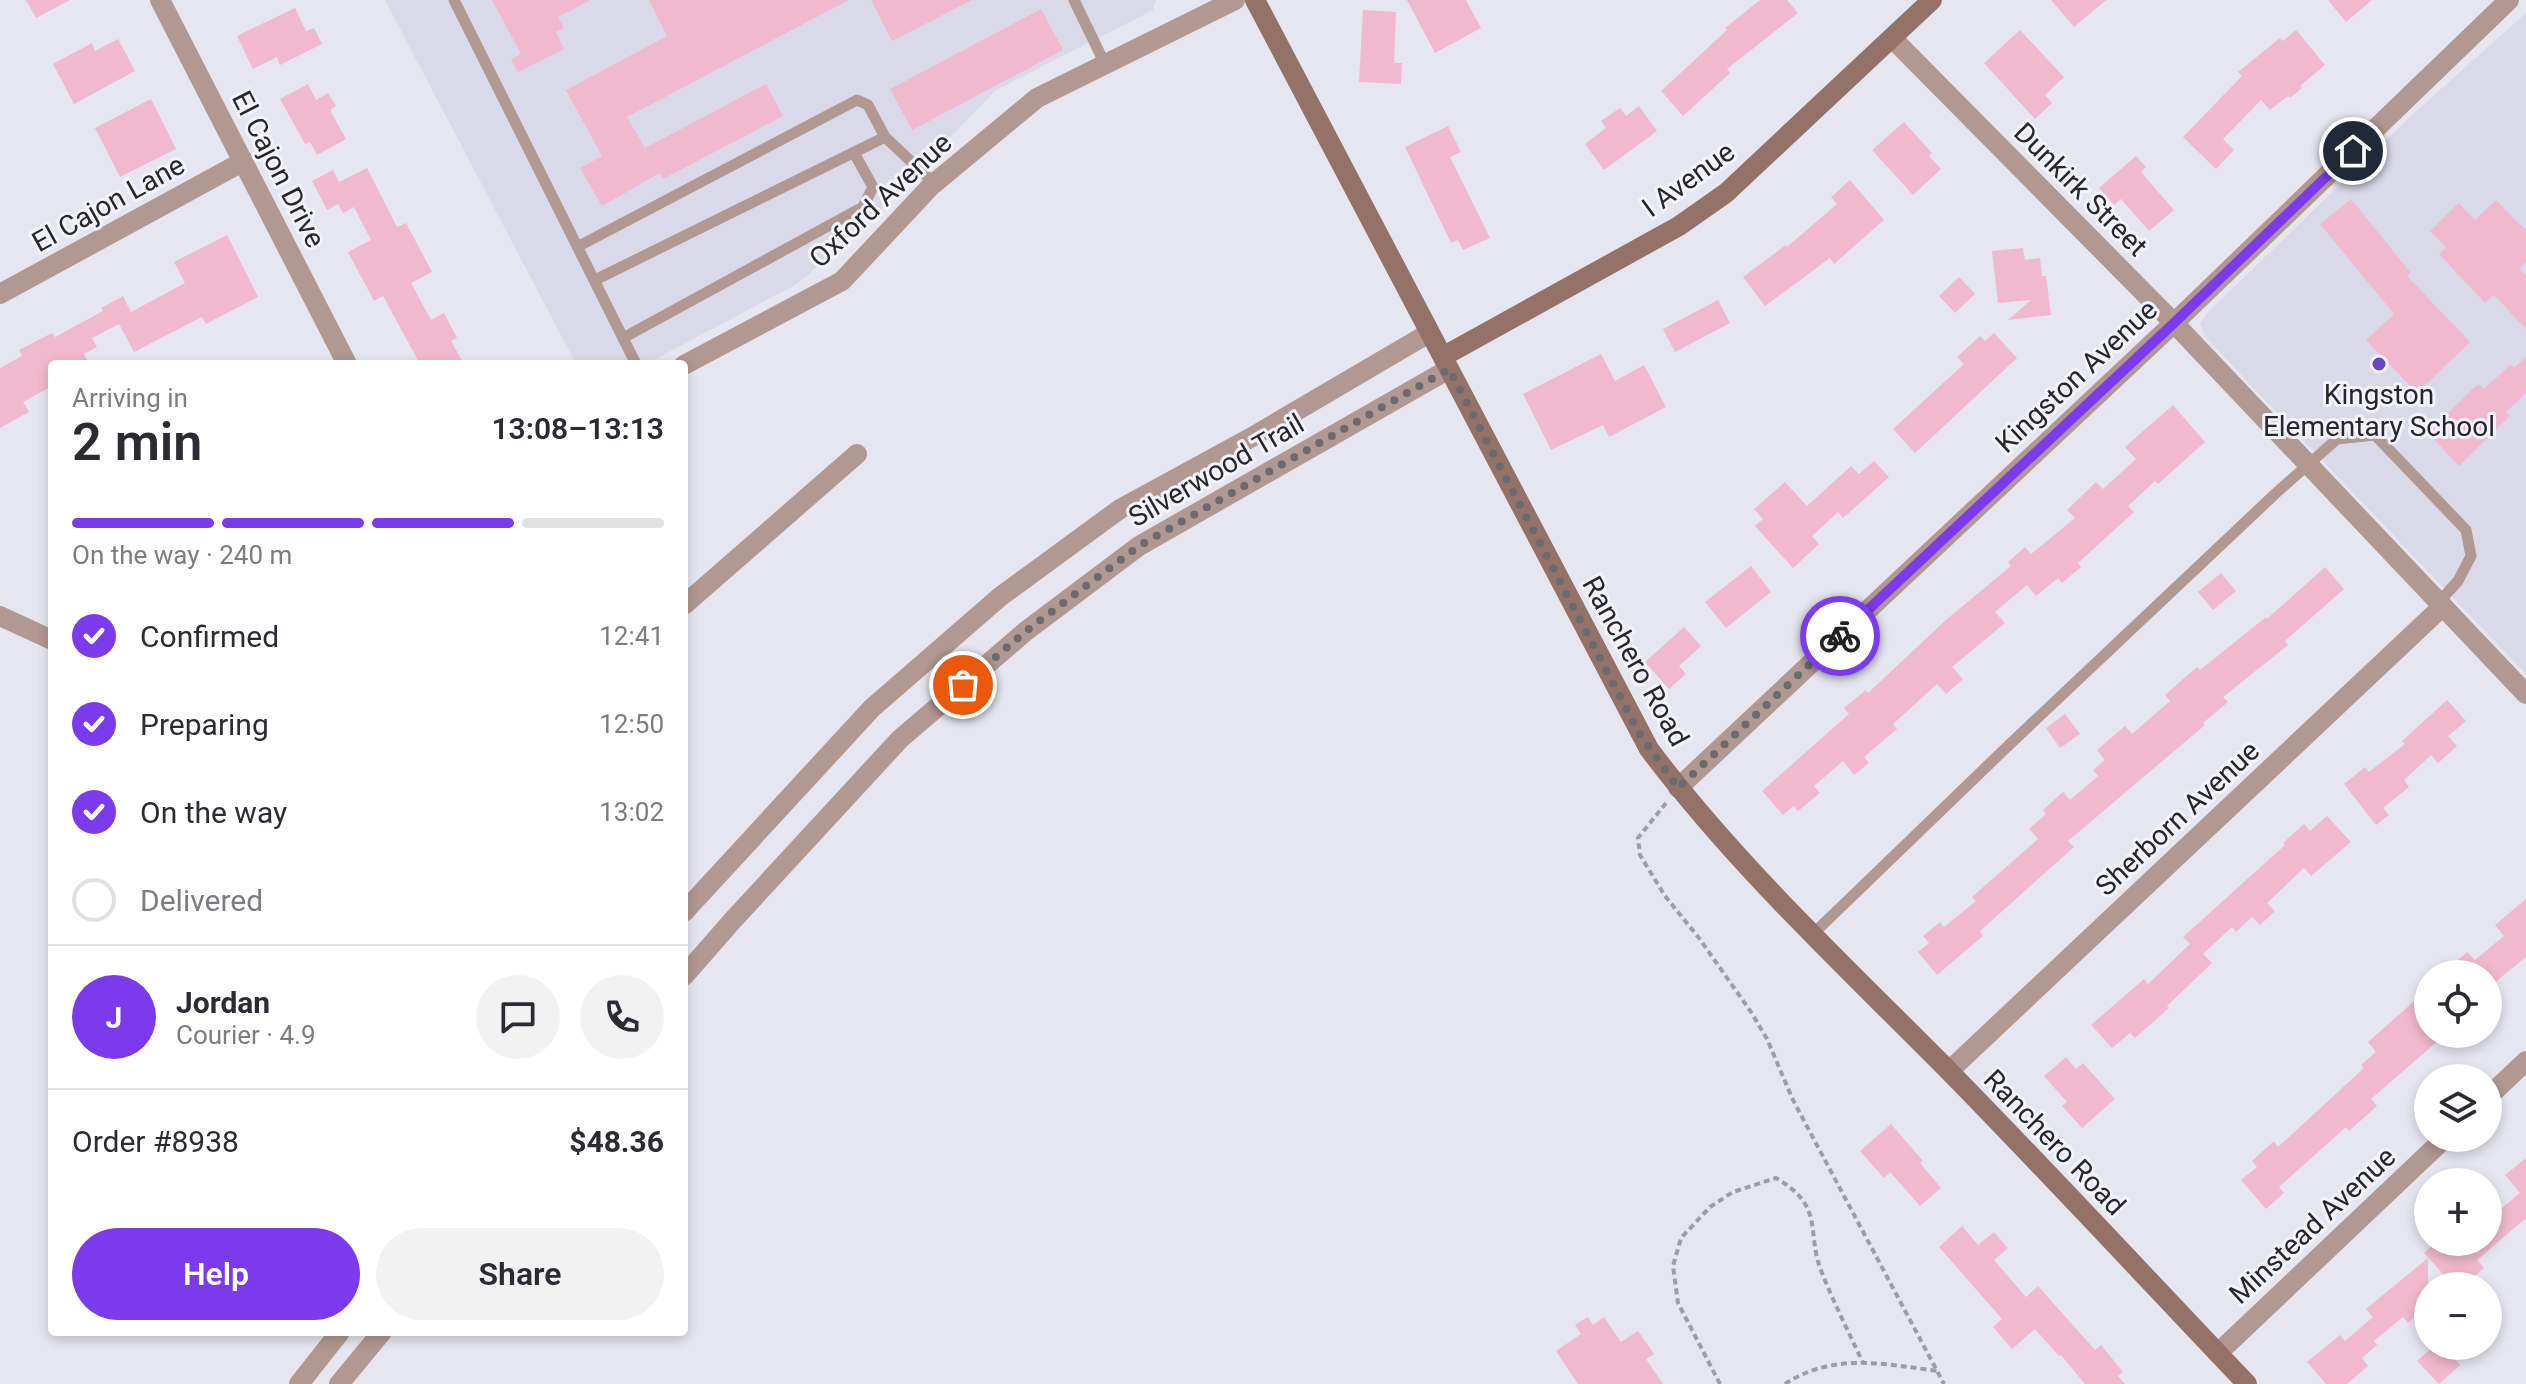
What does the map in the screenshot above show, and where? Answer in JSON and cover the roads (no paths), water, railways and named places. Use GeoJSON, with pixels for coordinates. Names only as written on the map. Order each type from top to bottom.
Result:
{"type":"FeatureCollection","features":[{"type":"Feature","properties":{"kind":"main road","name":"Ranchero Road"},"geometry":{"type":"LineString","coordinates":[[1255,0],[1639,733],[1678,788],[1706,822],[2247,1384]]}},
{"type":"Feature","properties":{"kind":"main road","name":"I Avenue"},"geometry":{"type":"LineString","coordinates":[[1446,362],[1691,218],[1726,193],[1932,0]]}},
{"type":"Feature","properties":{"kind":"street","name":"El Cajon Drive"},"geometry":{"type":"LineString","coordinates":[[160,0],[345,360]]}},
{"type":"Feature","properties":{"kind":"street","name":"Oxford Avenue"},"geometry":{"type":"LineString","coordinates":[[688,363],[842,281],[934,183],[1037,98],[1235,0]]}},
{"type":"Feature","properties":{"kind":"street","name":"Kingston Avenue"},"geometry":{"type":"LineString","coordinates":[[1678,788],[2174,323],[2509,0]]}},
{"type":"Feature","properties":{"kind":"street","name":"Dunkirk Street"},"geometry":{"type":"LineString","coordinates":[[1892,38],[2174,323],[2526,694]]}},
{"type":"Feature","properties":{"kind":"street","name":"El Cajon Lane"},"geometry":{"type":"LineString","coordinates":[[0,294],[244,161]]}},
{"type":"Feature","properties":{"kind":"street","name":"Silverwood Trail"},"geometry":{"type":"LineString","coordinates":[[688,908],[872,708],[1001,596],[1120,509],[1252,437],[1429,333]]}},
{"type":"Feature","properties":{"kind":"street","name":"Silverwood Trail"},"geometry":{"type":"LineString","coordinates":[[688,971],[900,739],[1026,631],[1139,546],[1446,362]]}},
{"type":"Feature","properties":{"kind":"street"},"geometry":{"type":"LineString","coordinates":[[688,602],[857,454]]}},
{"type":"Feature","properties":{"kind":"street","name":"Sherborn Avenue"},"geometry":{"type":"LineString","coordinates":[[1949,1071],[2441,604]]}},
{"type":"Feature","properties":{"kind":"street"},"geometry":{"type":"LineString","coordinates":[[0,616],[48,638]]}},
{"type":"Feature","properties":{"kind":"street"},"geometry":{"type":"LineString","coordinates":[[2502,1084],[2526,1061]]}},
{"type":"Feature","properties":{"kind":"street","name":"Minstead Avenue"},"geometry":{"type":"LineString","coordinates":[[2218,1353],[2430,1152]]}},
{"type":"Feature","properties":{"kind":"street"},"geometry":{"type":"LineString","coordinates":[[299,1384],[337,1336]]}},
{"type":"Feature","properties":{"kind":"street"},"geometry":{"type":"LineString","coordinates":[[339,1384],[379,1336]]}},
{"type":"Feature","properties":{"kind":"lane"},"geometry":{"type":"LineString","coordinates":[[454,0],[634,360]]}},
{"type":"Feature","properties":{"kind":"lane"},"geometry":{"type":"LineString","coordinates":[[1074,0],[1105,64]]}},
{"type":"Feature","properties":{"kind":"lane"},"geometry":{"type":"LineString","coordinates":[[579,246],[857,100],[868,105],[885,137],[934,183]]}},
{"type":"Feature","properties":{"kind":"lane"},"geometry":{"type":"LineString","coordinates":[[595,280],[885,137]]}},
{"type":"Feature","properties":{"kind":"lane"},"geometry":{"type":"LineString","coordinates":[[623,338],[863,207],[873,187],[854,153]]}},
{"type":"Feature","properties":{"kind":"lane"},"geometry":{"type":"LineString","coordinates":[[1813,934],[2275,494],[2337,439],[2375,435],[2466,530],[2471,556],[2441,604]]}},
{"type":"Feature","properties":{"kind":"place","name":"Kingston Elementary School"},"geometry":{"type":"Point","coordinates":[2379,364]}}]}
